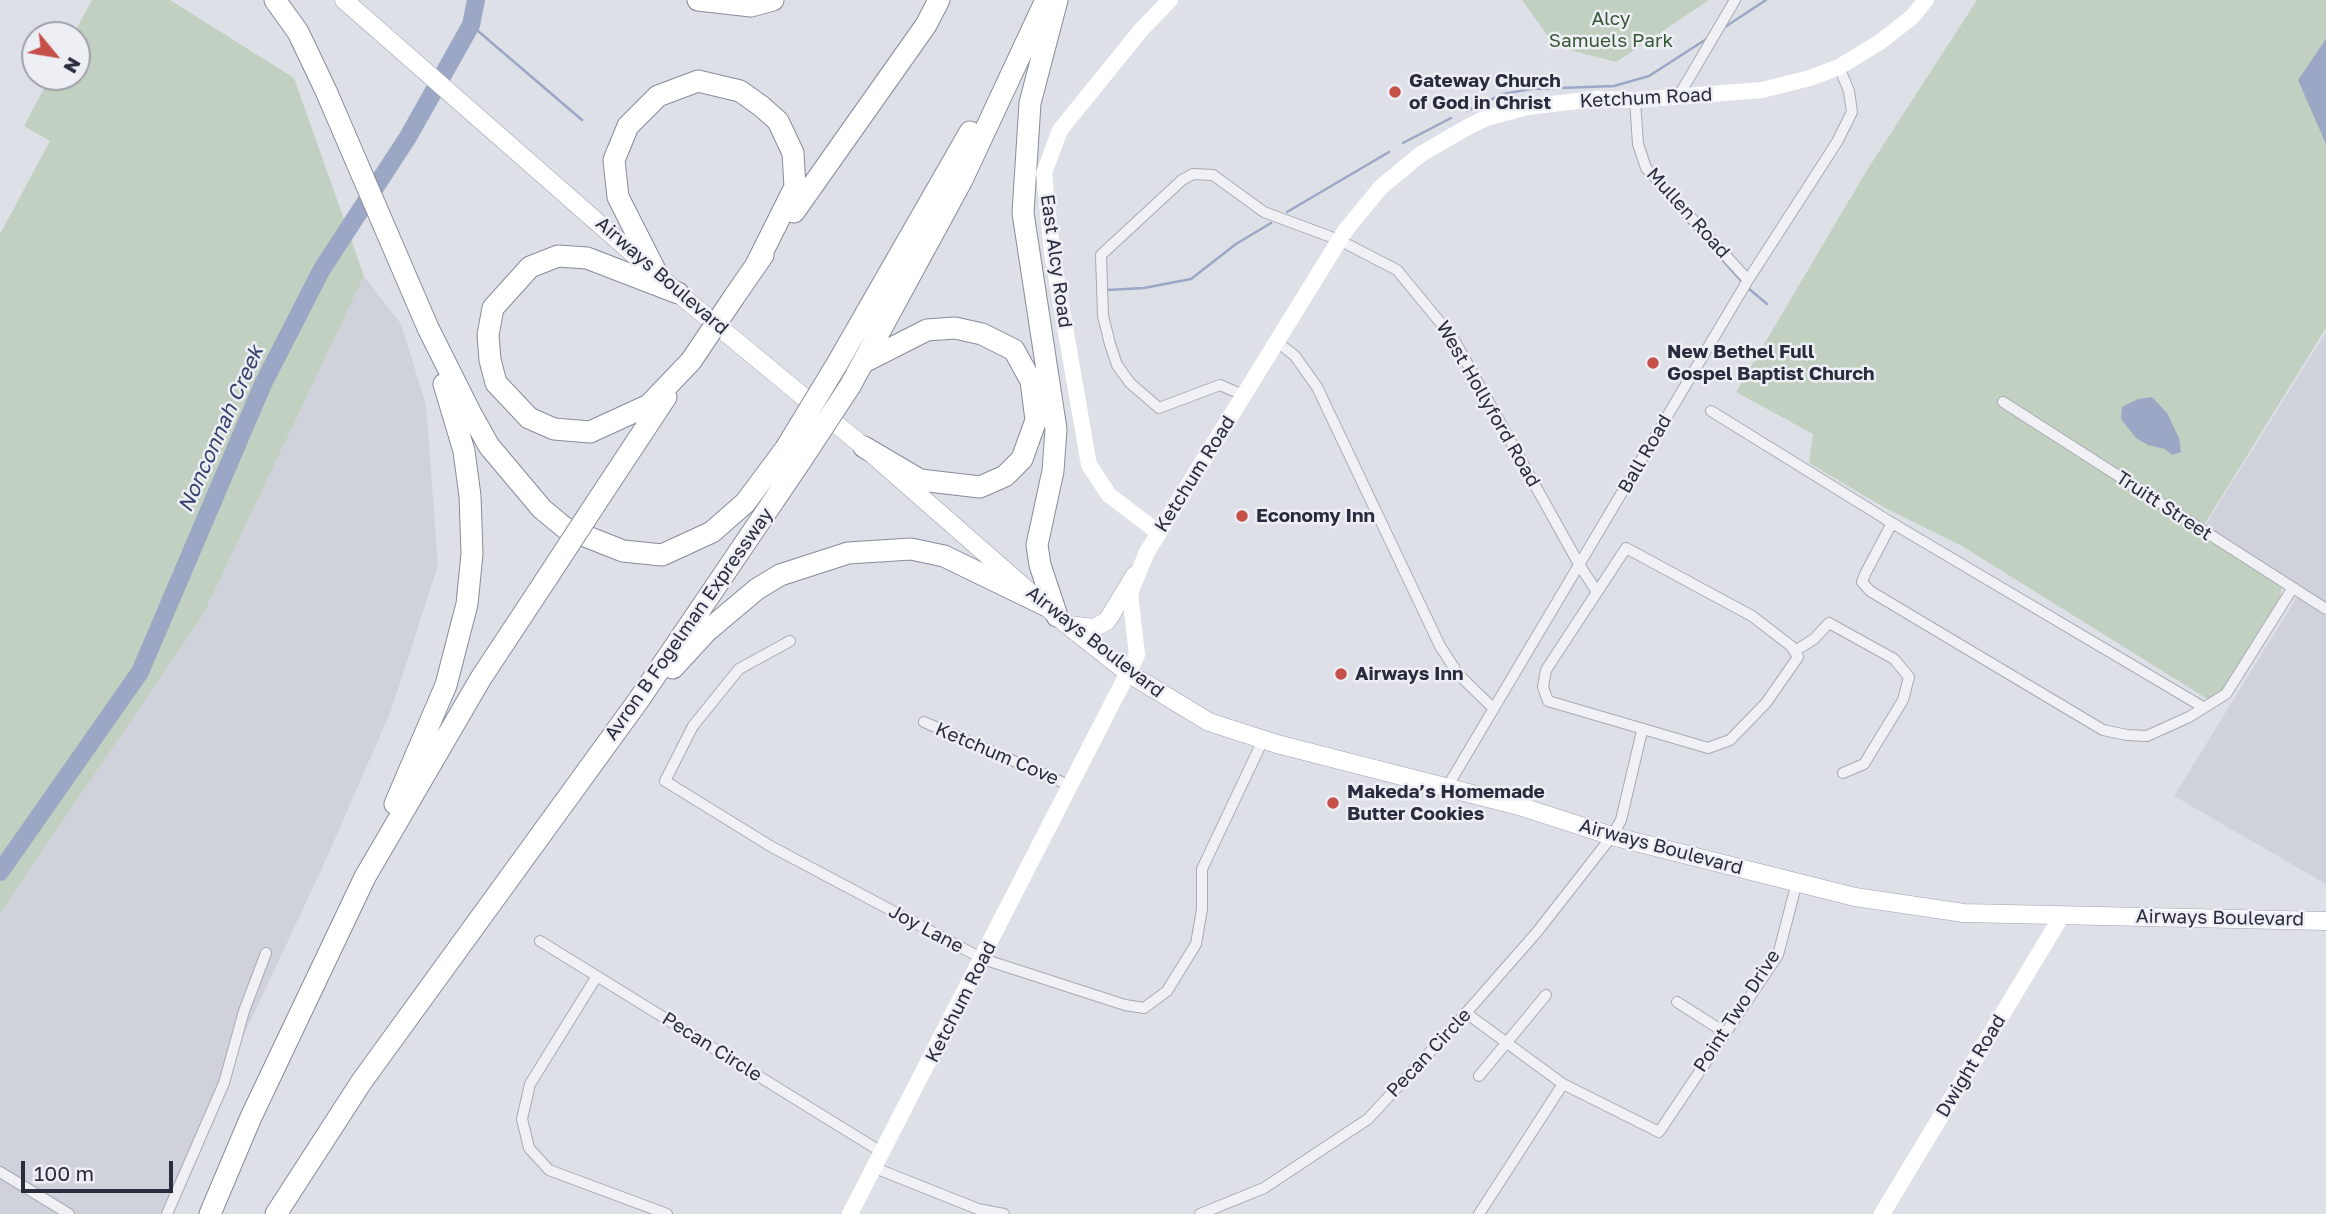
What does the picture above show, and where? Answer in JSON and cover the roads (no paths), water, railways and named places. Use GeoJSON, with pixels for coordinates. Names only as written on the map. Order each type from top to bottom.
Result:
{"type":"FeatureCollection","features":[{"type":"Feature","properties":{"kind":"highway"},"geometry":{"type":"LineString","coordinates":[[275,0],[298,32],[425,321],[489,446],[517,482],[565,528],[623,551],[662,555],[712,532],[794,454],[837,364],[980,116],[1022,50]]}},
{"type":"Feature","properties":{"kind":"highway"},"geometry":{"type":"LineString","coordinates":[[698,0],[751,6],[773,0]]}},
{"type":"Feature","properties":{"kind":"highway"},"geometry":{"type":"LineString","coordinates":[[365,877],[481,678],[734,297],[926,25],[939,0]]}},
{"type":"Feature","properties":{"kind":"highway","name":"Avron B Fogelman Expressway"},"geometry":{"type":"LineString","coordinates":[[276,1214],[362,1081],[638,701],[794,454],[850,386],[962,180],[1046,0]]}},
{"type":"Feature","properties":{"kind":"highway"},"geometry":{"type":"LineString","coordinates":[[1056,615],[1040,565],[1037,545],[1053,471],[1056,429],[1023,213],[1030,103],[1057,0]]}},
{"type":"Feature","properties":{"kind":"highway"},"geometry":{"type":"LineString","coordinates":[[655,270],[618,197],[614,160],[628,126],[658,96],[698,81],[740,91],[761,106],[778,121],[793,153],[795,187],[756,265]]}},
{"type":"Feature","properties":{"kind":"highway"},"geometry":{"type":"LineString","coordinates":[[678,293],[587,258],[558,256],[530,267],[493,308],[488,335],[490,360],[496,383],[529,418],[554,429],[590,432],[649,405],[691,361]]}},
{"type":"Feature","properties":{"kind":"highway"},"geometry":{"type":"LineString","coordinates":[[210,1214],[251,1117],[365,877],[446,685],[467,604],[472,554],[469,485],[459,432],[425,321]]}},
{"type":"Feature","properties":{"kind":"highway"},"geometry":{"type":"LineString","coordinates":[[864,362],[927,330],[955,328],[982,334],[1014,350],[1031,381],[1036,420],[1022,459],[1004,476],[980,487],[920,480],[864,447]]}},
{"type":"Feature","properties":{"kind":"highway"},"geometry":{"type":"LineString","coordinates":[[638,701],[707,631],[757,589],[792,570],[848,553],[911,549],[944,556],[1056,615]]}},
{"type":"Feature","properties":{"kind":"main road"},"geometry":{"type":"LineString","coordinates":[[331,0],[369,25]]}},
{"type":"Feature","properties":{"kind":"main road","name":"Airways Boulevard"},"geometry":{"type":"LineString","coordinates":[[344,0],[369,25],[655,270],[678,293],[864,447],[1056,615],[1128,673],[1201,719],[1263,740],[1519,806],[1612,836],[1855,897],[1964,913],[2061,917],[2321,917]]}},
{"type":"Feature","properties":{"kind":"main road","name":"East Alcy Road"},"geometry":{"type":"LineString","coordinates":[[1159,533],[1109,495],[1088,465],[1052,252],[1044,173],[1060,130],[1141,30],[1170,0]]}},
{"type":"Feature","properties":{"kind":"main road"},"geometry":{"type":"LineString","coordinates":[[1839,67],[1912,18],[1926,0]]}},
{"type":"Feature","properties":{"kind":"main road","name":"Ketchum Road"},"geometry":{"type":"LineString","coordinates":[[850,1214],[1137,655],[1130,593],[1135,575],[1339,240],[1392,178],[1421,154],[1486,118],[1528,107],[1593,99],[1634,100],[1762,90],[1800,82],[1839,67]]}},
{"type":"Feature","properties":{"kind":"main road"},"geometry":{"type":"LineString","coordinates":[[1056,615],[1094,628],[1107,621],[1135,575]]}},
{"type":"Feature","properties":{"kind":"main road","name":"Dwight Road"},"geometry":{"type":"LineString","coordinates":[[1882,1214],[2061,917]]}},
{"type":"Feature","properties":{"kind":"street"},"geometry":{"type":"LineString","coordinates":[[1678,97],[1735,0]]}},
{"type":"Feature","properties":{"kind":"street","name":"Ball Road"},"geometry":{"type":"LineString","coordinates":[[1446,789],[1492,707],[1580,566],[1745,284],[1838,142],[1852,112],[1849,91],[1839,67]]}},
{"type":"Feature","properties":{"kind":"street","name":"Mullen Road"},"geometry":{"type":"LineString","coordinates":[[1634,100],[1638,144],[1646,167],[1745,284]]}},
{"type":"Feature","properties":{"kind":"street","name":"West Hollyford Road"},"geometry":{"type":"LineString","coordinates":[[1243,395],[1220,385],[1199,390],[1165,407],[1154,406],[1117,365],[1103,316],[1101,255],[1182,180],[1202,173],[1226,183],[1264,212],[1339,240],[1398,270],[1447,329],[1597,592]]}},
{"type":"Feature","properties":{"kind":"street"},"geometry":{"type":"LineString","coordinates":[[1276,341],[1294,356],[1317,387],[1440,646],[1458,674],[1492,707]]}},
{"type":"Feature","properties":{"kind":"street","name":"Truitt Street"},"geometry":{"type":"LineString","coordinates":[[2003,402],[2326,609]]}},
{"type":"Feature","properties":{"kind":"street"},"geometry":{"type":"LineString","coordinates":[[1711,411],[1892,523],[2203,707]]}},
{"type":"Feature","properties":{"kind":"street"},"geometry":{"type":"LineString","coordinates":[[1892,523],[1863,582],[1870,590],[1934,631],[2103,730],[2147,736],[2189,717],[2226,694],[2292,589]]}},
{"type":"Feature","properties":{"kind":"street"},"geometry":{"type":"LineString","coordinates":[[1626,548],[1752,616],[1795,652],[1798,657],[1766,703],[1730,740],[1708,748],[1642,731],[1548,701],[1543,687],[1546,670],[1626,548]]}},
{"type":"Feature","properties":{"kind":"street"},"geometry":{"type":"LineString","coordinates":[[1795,652],[1814,639],[1829,622],[1894,659],[1909,677],[1903,700],[1864,764],[1843,773]]}},
{"type":"Feature","properties":{"kind":"street","name":"Joy Lane"},"geometry":{"type":"LineString","coordinates":[[790,642],[739,669],[694,726],[665,781],[772,847],[983,959],[1125,1005],[1143,1007],[1167,991],[1196,944],[1202,909],[1202,869],[1263,740]]}},
{"type":"Feature","properties":{"kind":"street","name":"Ketchum Cove"},"geometry":{"type":"LineString","coordinates":[[924,722],[1071,786]]}},
{"type":"Feature","properties":{"kind":"street","name":"Pecan Circle"},"geometry":{"type":"LineString","coordinates":[[1200,1214],[1264,1188],[1367,1119],[1466,1013],[1538,932],[1612,836],[1621,820],[1642,731]]}},
{"type":"Feature","properties":{"kind":"street","name":"Point Two Drive"},"geometry":{"type":"LineString","coordinates":[[1563,1084],[1659,1132],[1778,955],[1797,883]]}},
{"type":"Feature","properties":{"kind":"street","name":"Pecan Circle"},"geometry":{"type":"LineString","coordinates":[[540,941],[883,1153]]}},
{"type":"Feature","properties":{"kind":"street"},"geometry":{"type":"LineString","coordinates":[[167,1214],[224,1083],[244,1011],[266,953]]}},
{"type":"Feature","properties":{"kind":"street"},"geometry":{"type":"LineString","coordinates":[[597,976],[530,1084],[522,1119],[529,1148],[549,1171],[667,1214]]}},
{"type":"Feature","properties":{"kind":"street"},"geometry":{"type":"LineString","coordinates":[[1479,1076],[1546,995]]}},
{"type":"Feature","properties":{"kind":"street"},"geometry":{"type":"LineString","coordinates":[[1677,1002],[1724,1032]]}},
{"type":"Feature","properties":{"kind":"street"},"geometry":{"type":"LineString","coordinates":[[1466,1013],[1563,1084],[1479,1214]]}},
{"type":"Feature","properties":{"kind":"street"},"geometry":{"type":"LineString","coordinates":[[875,1168],[978,1209],[1004,1214]]}},
{"type":"Feature","properties":{"kind":"street"},"geometry":{"type":"LineString","coordinates":[[0,1172],[69,1214]]}},
{"type":"Feature","properties":{"kind":"water"},"geometry":{"type":"Polygon","coordinates":[[[2326,39],[2326,144],[2298,80],[2326,39]]]}},
{"type":"Feature","properties":{"kind":"water"},"geometry":{"type":"Polygon","coordinates":[[[2152,397],[2167,413],[2179,438],[2181,452],[2172,455],[2165,449],[2148,445],[2136,438],[2121,419],[2122,407],[2138,399],[2152,397]]]}},
{"type":"Feature","properties":{"kind":"waterway","name":"Nonconnah Creek"},"geometry":{"type":"LineString","coordinates":[[0,872],[140,672],[263,384],[322,269],[408,137],[471,25],[476,0]]}},
{"type":"Feature","properties":{"kind":"waterway"},"geometry":{"type":"LineString","coordinates":[[1725,27],[1766,0]]}},
{"type":"Feature","properties":{"kind":"waterway"},"geometry":{"type":"LineString","coordinates":[[471,25],[582,120]]}},
{"type":"Feature","properties":{"kind":"waterway"},"geometry":{"type":"LineString","coordinates":[[1533,89],[1614,86],[1649,76],[1708,38]]}},
{"type":"Feature","properties":{"kind":"waterway"},"geometry":{"type":"LineString","coordinates":[[1467,111],[1503,94],[1531,89]]}},
{"type":"Feature","properties":{"kind":"waterway"},"geometry":{"type":"LineString","coordinates":[[1403,143],[1451,118]]}},
{"type":"Feature","properties":{"kind":"waterway"},"geometry":{"type":"LineString","coordinates":[[1287,212],[1389,152]]}},
{"type":"Feature","properties":{"kind":"waterway"},"geometry":{"type":"LineString","coordinates":[[1654,184],[1743,283]]}},
{"type":"Feature","properties":{"kind":"waterway"},"geometry":{"type":"LineString","coordinates":[[1107,290],[1144,288],[1191,279],[1236,244],[1271,223]]}},
{"type":"Feature","properties":{"kind":"waterway"},"geometry":{"type":"LineString","coordinates":[[1748,288],[1767,304]]}},
{"type":"Feature","properties":{"kind":"place","name":"Gateway Church of God in Christ"},"geometry":{"type":"Point","coordinates":[1395,92]}},
{"type":"Feature","properties":{"kind":"place","name":"New Bethel Full Gospel Baptist Church"},"geometry":{"type":"Point","coordinates":[1653,363]}},
{"type":"Feature","properties":{"kind":"place","name":"Economy Inn"},"geometry":{"type":"Point","coordinates":[1242,516]}},
{"type":"Feature","properties":{"kind":"place","name":"Airways Inn"},"geometry":{"type":"Point","coordinates":[1341,674]}},
{"type":"Feature","properties":{"kind":"place","name":"Makeda’s Homemade Butter Cookies"},"geometry":{"type":"Point","coordinates":[1333,803]}},
{"type":"Feature","properties":{"kind":"park label","name":"Alcy Samuels Park"},"geometry":{"type":"Point","coordinates":[1611,30]}}]}
